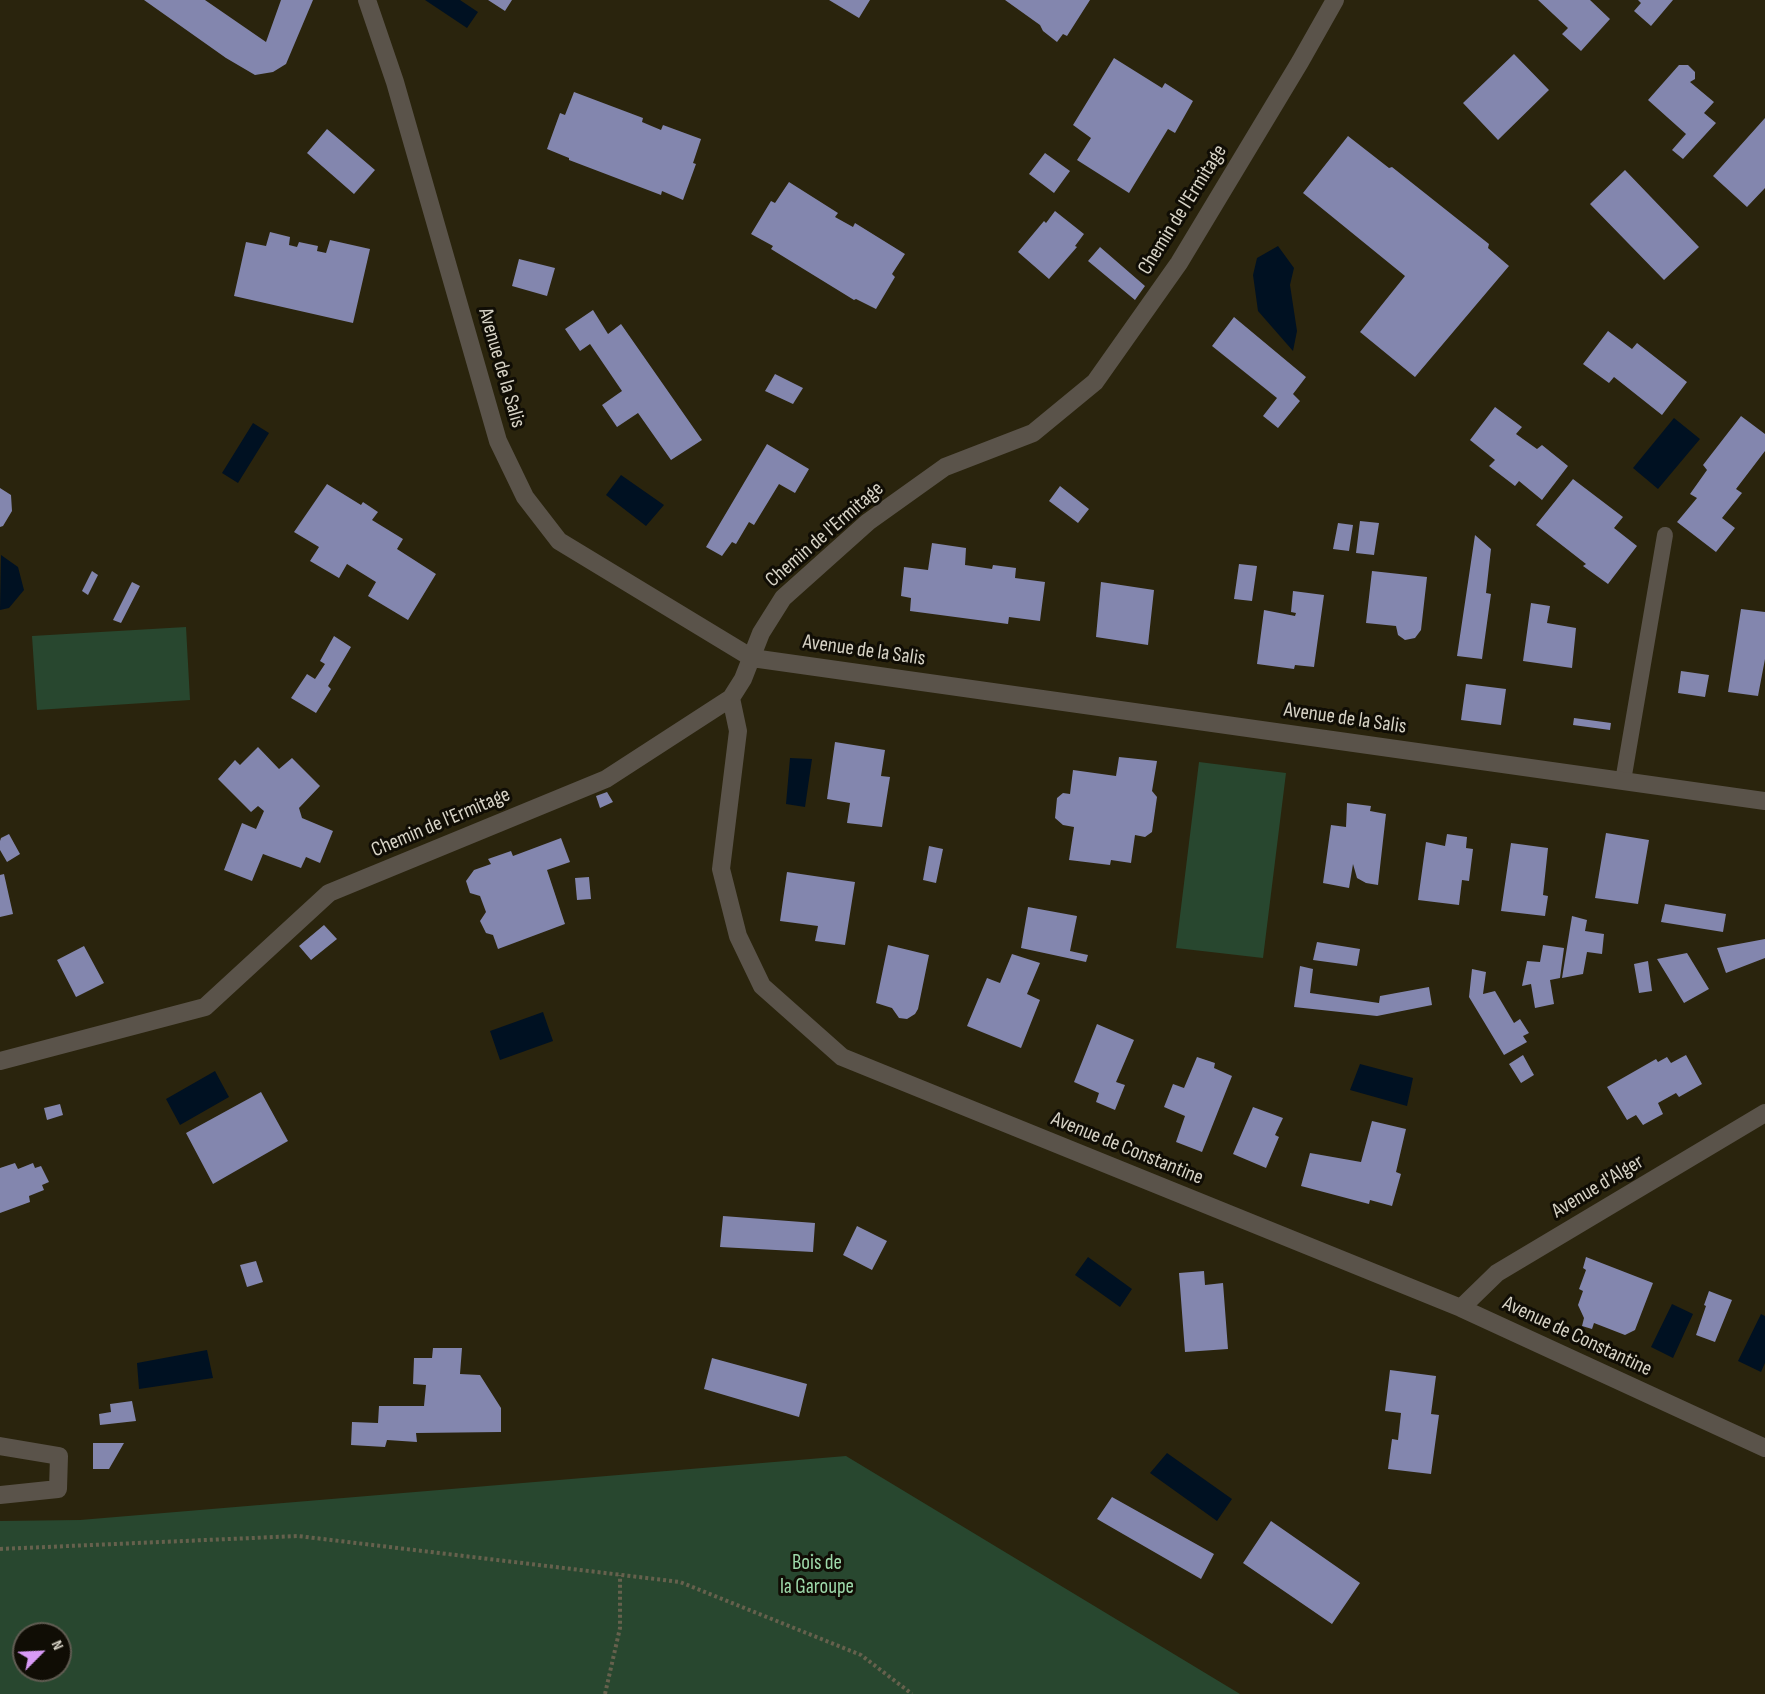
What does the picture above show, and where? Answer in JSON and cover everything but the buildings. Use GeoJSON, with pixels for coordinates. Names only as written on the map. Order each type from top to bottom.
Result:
{"type":"FeatureCollection","features":[{"type":"Feature","properties":{"kind":"street","name":"Avenue de la Salis"},"geometry":{"type":"LineString","coordinates":[[367,0],[395,82],[498,441],[525,497],[559,542],[752,658],[1765,801]]}},
{"type":"Feature","properties":{"kind":"street","name":"Chemin de l'Ermitage"},"geometry":{"type":"LineString","coordinates":[[0,1060],[205,1007],[329,894],[606,778],[730,698],[743,679],[761,633],[783,598],[868,522],[945,466],[1033,433],[1095,382],[1179,263],[1335,0]]}},
{"type":"Feature","properties":{"kind":"street","name":"Avenue de Constantine"},"geometry":{"type":"LineString","coordinates":[[730,698],[738,731],[720,869],[738,936],[762,986],[842,1057],[1461,1308],[1765,1448]]}},
{"type":"Feature","properties":{"kind":"street","name":"Avenue d'Alger"},"geometry":{"type":"LineString","coordinates":[[1461,1308],[1497,1273],[1765,1113]]}},
{"type":"Feature","properties":{"kind":"street"},"geometry":{"type":"LineString","coordinates":[[0,1446],[59,1456],[58,1489],[0,1495]]}},
{"type":"Feature","properties":{"kind":"lane"},"geometry":{"type":"LineString","coordinates":[[1623,781],[1665,535]]}},
{"type":"Feature","properties":{"kind":"path"},"geometry":{"type":"LineString","coordinates":[[0,1549],[298,1536],[680,1582],[861,1655],[912,1694]]}},
{"type":"Feature","properties":{"kind":"path"},"geometry":{"type":"LineString","coordinates":[[605,1694],[620,1628],[620,1575]]}},
{"type":"Feature","properties":{"kind":"green space"},"geometry":{"type":"Polygon","coordinates":[[[186,627],[190,700],[37,710],[32,636],[186,627]]]}},
{"type":"Feature","properties":{"kind":"green space"},"geometry":{"type":"Polygon","coordinates":[[[1199,762],[1286,773],[1263,958],[1176,948],[1199,762]]]}},
{"type":"Feature","properties":{"kind":"green space","name":"Bois de la Garoupe"},"geometry":{"type":"Polygon","coordinates":[[[846,1456],[1240,1694],[0,1694],[0,1521],[80,1520],[846,1456]]]}},
{"type":"Feature","properties":{"kind":"water"},"geometry":{"type":"Polygon","coordinates":[[[425,0],[460,0],[478,12],[467,28],[425,0]]]}},
{"type":"Feature","properties":{"kind":"water"},"geometry":{"type":"Polygon","coordinates":[[[1278,246],[1294,268],[1290,285],[1297,331],[1293,351],[1258,311],[1253,275],[1257,258],[1278,246]]]}},
{"type":"Feature","properties":{"kind":"water"},"geometry":{"type":"Polygon","coordinates":[[[1674,418],[1700,439],[1658,489],[1633,468],[1674,418]]]}},
{"type":"Feature","properties":{"kind":"water"},"geometry":{"type":"Polygon","coordinates":[[[253,423],[269,433],[238,483],[222,473],[253,423]]]}},
{"type":"Feature","properties":{"kind":"water"},"geometry":{"type":"Polygon","coordinates":[[[621,475],[664,505],[646,526],[606,495],[621,475]]]}},
{"type":"Feature","properties":{"kind":"water"},"geometry":{"type":"Polygon","coordinates":[[[1,555],[18,567],[24,590],[9,608],[0,610],[1,555]]]}},
{"type":"Feature","properties":{"kind":"water"},"geometry":{"type":"Polygon","coordinates":[[[790,758],[812,759],[805,807],[786,804],[790,758]]]}},
{"type":"Feature","properties":{"kind":"water"},"geometry":{"type":"Polygon","coordinates":[[[543,1012],[553,1041],[500,1060],[490,1031],[543,1012]]]}},
{"type":"Feature","properties":{"kind":"water"},"geometry":{"type":"Polygon","coordinates":[[[1360,1064],[1413,1078],[1407,1106],[1350,1090],[1360,1064]]]}},
{"type":"Feature","properties":{"kind":"water"},"geometry":{"type":"Polygon","coordinates":[[[215,1071],[229,1097],[180,1125],[166,1099],[215,1071]]]}},
{"type":"Feature","properties":{"kind":"water"},"geometry":{"type":"Polygon","coordinates":[[[1088,1257],[1132,1289],[1120,1307],[1075,1275],[1088,1257]]]}},
{"type":"Feature","properties":{"kind":"water"},"geometry":{"type":"Polygon","coordinates":[[[1672,1304],[1693,1314],[1673,1358],[1651,1347],[1672,1304]]]}},
{"type":"Feature","properties":{"kind":"water"},"geometry":{"type":"Polygon","coordinates":[[[1761,1314],[1765,1316],[1765,1363],[1761,1372],[1738,1361],[1761,1314]]]}},
{"type":"Feature","properties":{"kind":"water"},"geometry":{"type":"Polygon","coordinates":[[[207,1350],[213,1378],[139,1389],[137,1363],[207,1350]]]}},
{"type":"Feature","properties":{"kind":"water"},"geometry":{"type":"Polygon","coordinates":[[[1167,1453],[1232,1499],[1217,1521],[1150,1473],[1167,1453]]]}}]}
